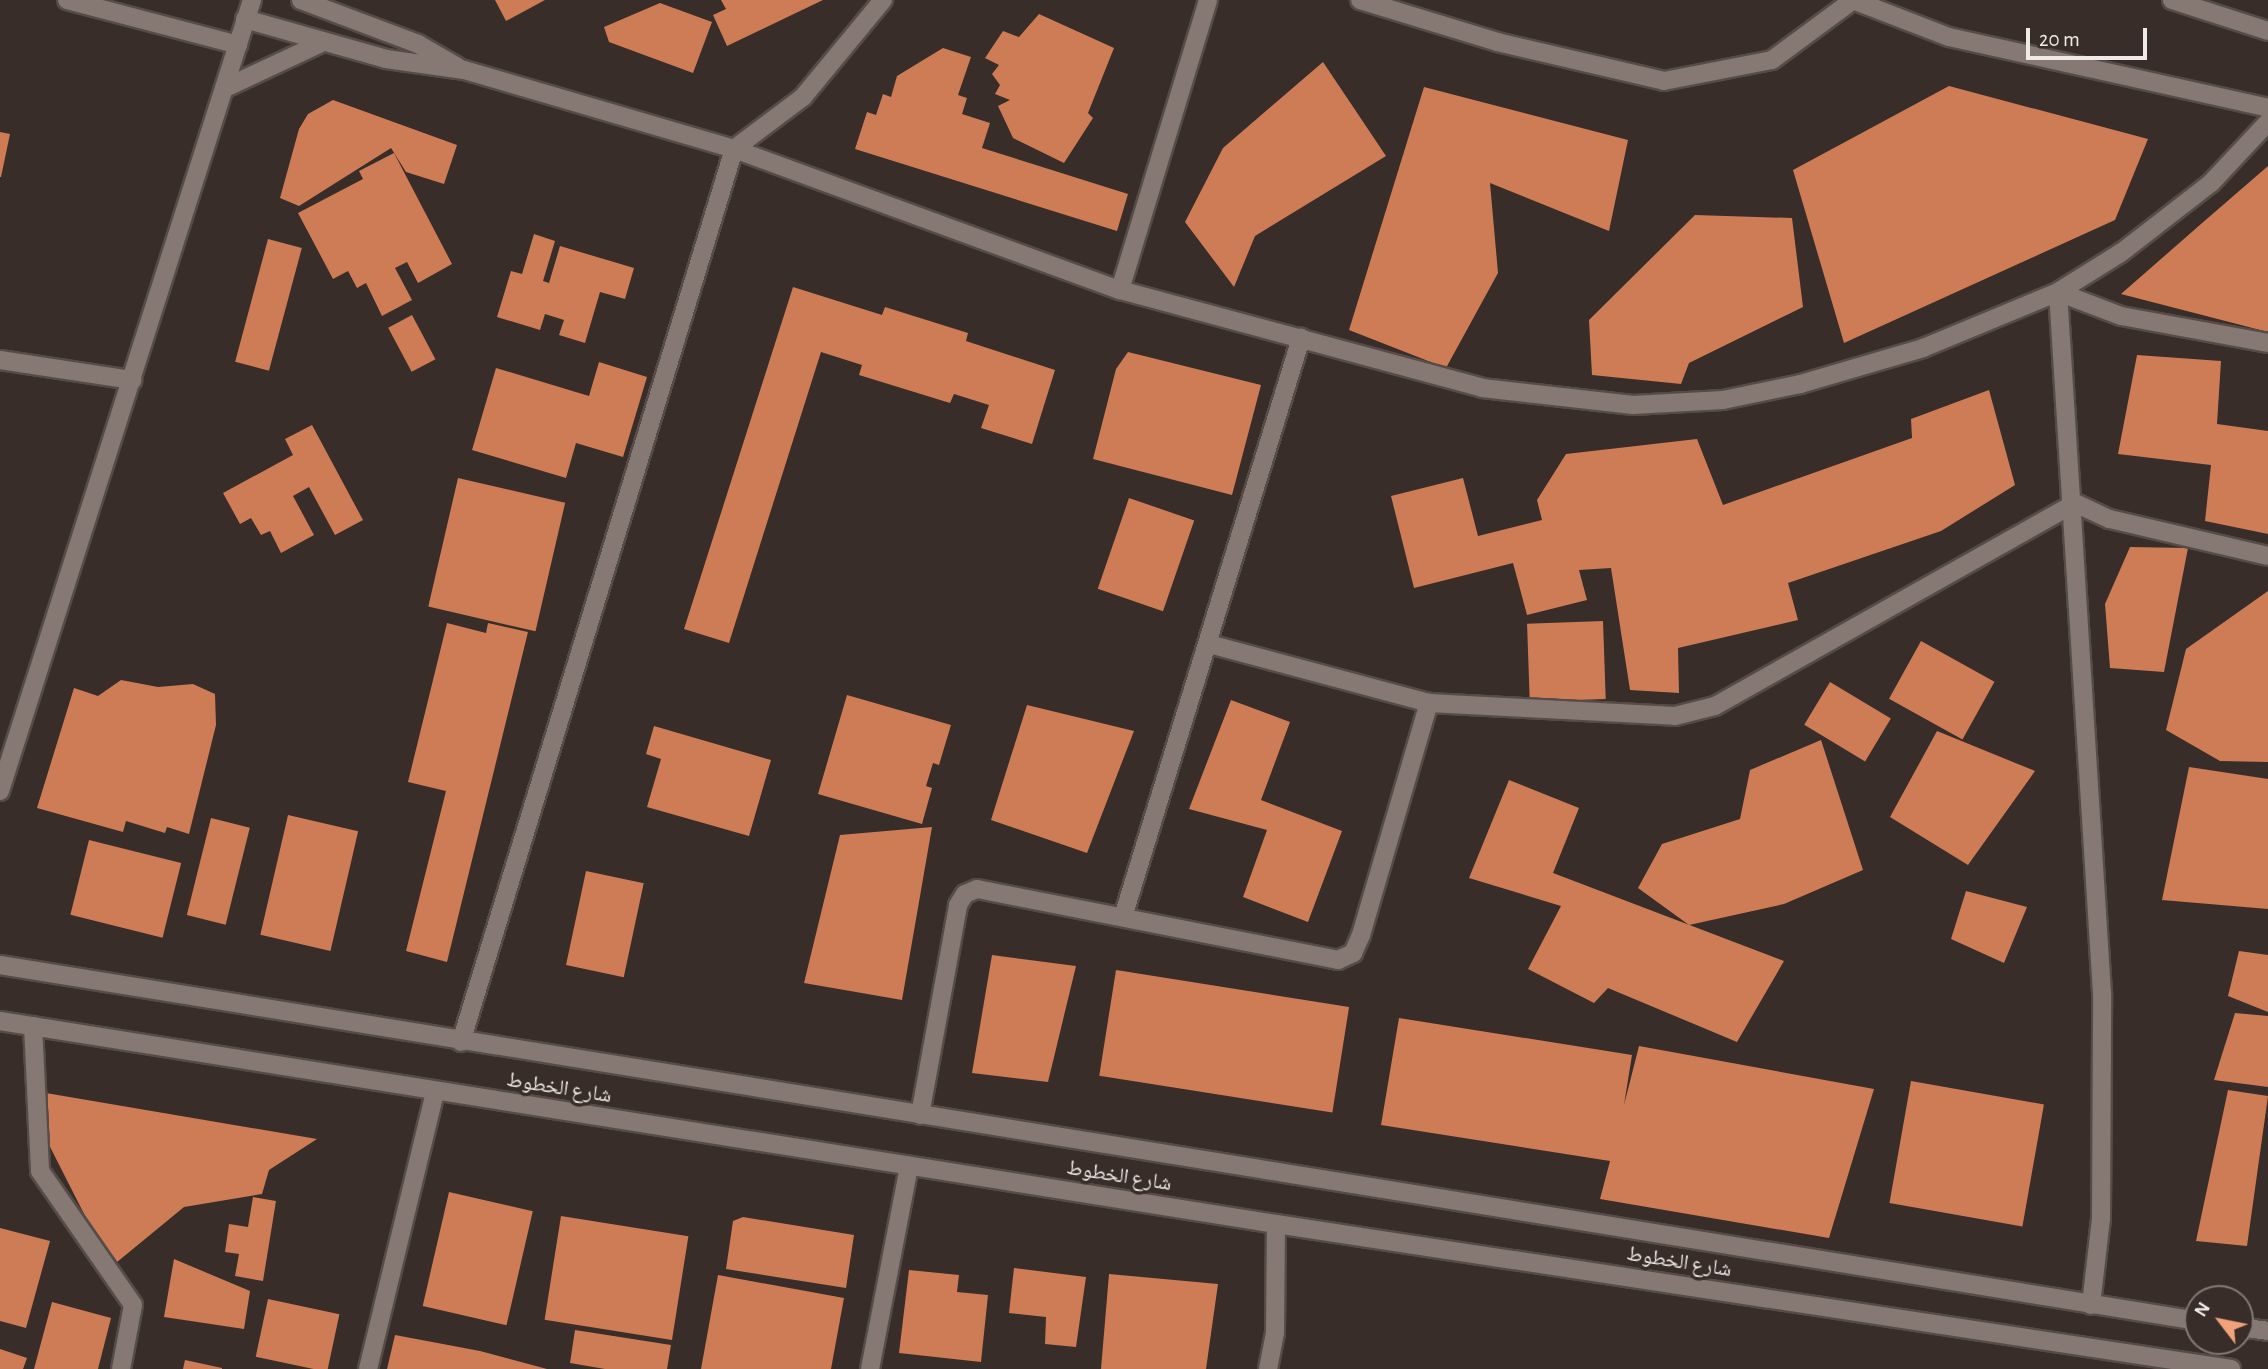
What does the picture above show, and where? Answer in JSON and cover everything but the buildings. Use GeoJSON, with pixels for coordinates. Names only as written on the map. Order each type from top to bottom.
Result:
{"type":"FeatureCollection","features":[{"type":"Feature","properties":{"kind":"street"},"geometry":{"type":"LineString","coordinates":[[68,0],[238,45]]}},
{"type":"Feature","properties":{"kind":"street"},"geometry":{"type":"LineString","coordinates":[[0,791],[252,0]]}},
{"type":"Feature","properties":{"kind":"street"},"geometry":{"type":"LineString","coordinates":[[301,0],[334,7],[418,44],[464,70]]}},
{"type":"Feature","properties":{"kind":"street"},"geometry":{"type":"LineString","coordinates":[[461,1042],[734,149],[803,97],[883,0]]}},
{"type":"Feature","properties":{"kind":"street"},"geometry":{"type":"LineString","coordinates":[[1120,290],[1208,0]]}},
{"type":"Feature","properties":{"kind":"street"},"geometry":{"type":"LineString","coordinates":[[1360,0],[1497,43],[1664,81],[1772,60],[1853,0],[1949,37],[2268,108]]}},
{"type":"Feature","properties":{"kind":"street"},"geometry":{"type":"LineString","coordinates":[[2172,0],[2268,31]]}},
{"type":"Feature","properties":{"kind":"street"},"geometry":{"type":"LineString","coordinates":[[245,19],[321,43],[410,65],[464,70],[734,149],[1120,290],[1482,388],[1646,405],[1723,400],[1800,384],[1923,348],[2058,292],[2122,252],[2210,183],[2268,122]]}},
{"type":"Feature","properties":{"kind":"street"},"geometry":{"type":"LineString","coordinates":[[225,88],[321,43]]}},
{"type":"Feature","properties":{"kind":"street"},"geometry":{"type":"LineString","coordinates":[[2058,292],[2121,316],[2268,343]]}},
{"type":"Feature","properties":{"kind":"street"},"geometry":{"type":"LineString","coordinates":[[2058,292],[2075,503],[2102,993],[2101,1219],[2091,1305]]}},
{"type":"Feature","properties":{"kind":"street"},"geometry":{"type":"LineString","coordinates":[[1123,917],[1301,338]]}},
{"type":"Feature","properties":{"kind":"street"},"geometry":{"type":"LineString","coordinates":[[0,360],[132,380]]}},
{"type":"Feature","properties":{"kind":"street"},"geometry":{"type":"LineString","coordinates":[[2075,503],[2110,519],[2268,556]]}},
{"type":"Feature","properties":{"kind":"street"},"geometry":{"type":"LineString","coordinates":[[1209,644],[1429,703],[1675,716],[1715,706],[2075,503]]}},
{"type":"Feature","properties":{"kind":"street"},"geometry":{"type":"LineString","coordinates":[[920,1115],[958,905],[965,894],[977,889],[1338,960],[1353,953],[1429,703]]}},
{"type":"Feature","properties":{"kind":"street","name":"شارع الخطوط"},"geometry":{"type":"LineString","coordinates":[[0,965],[461,1042],[2184,1319]]}},
{"type":"Feature","properties":{"kind":"street","name":"شارع الخطوط"},"geometry":{"type":"LineString","coordinates":[[0,1021],[1276,1224],[2231,1369]]}},
{"type":"Feature","properties":{"kind":"street"},"geometry":{"type":"LineString","coordinates":[[33,1026],[40,1171],[133,1305],[121,1369]]}},
{"type":"Feature","properties":{"kind":"street"},"geometry":{"type":"LineString","coordinates":[[368,1369],[435,1091]]}},
{"type":"Feature","properties":{"kind":"street"},"geometry":{"type":"LineString","coordinates":[[870,1369],[909,1166]]}},
{"type":"Feature","properties":{"kind":"street"},"geometry":{"type":"LineString","coordinates":[[1268,1369],[1275,1333],[1276,1224]]}}]}
